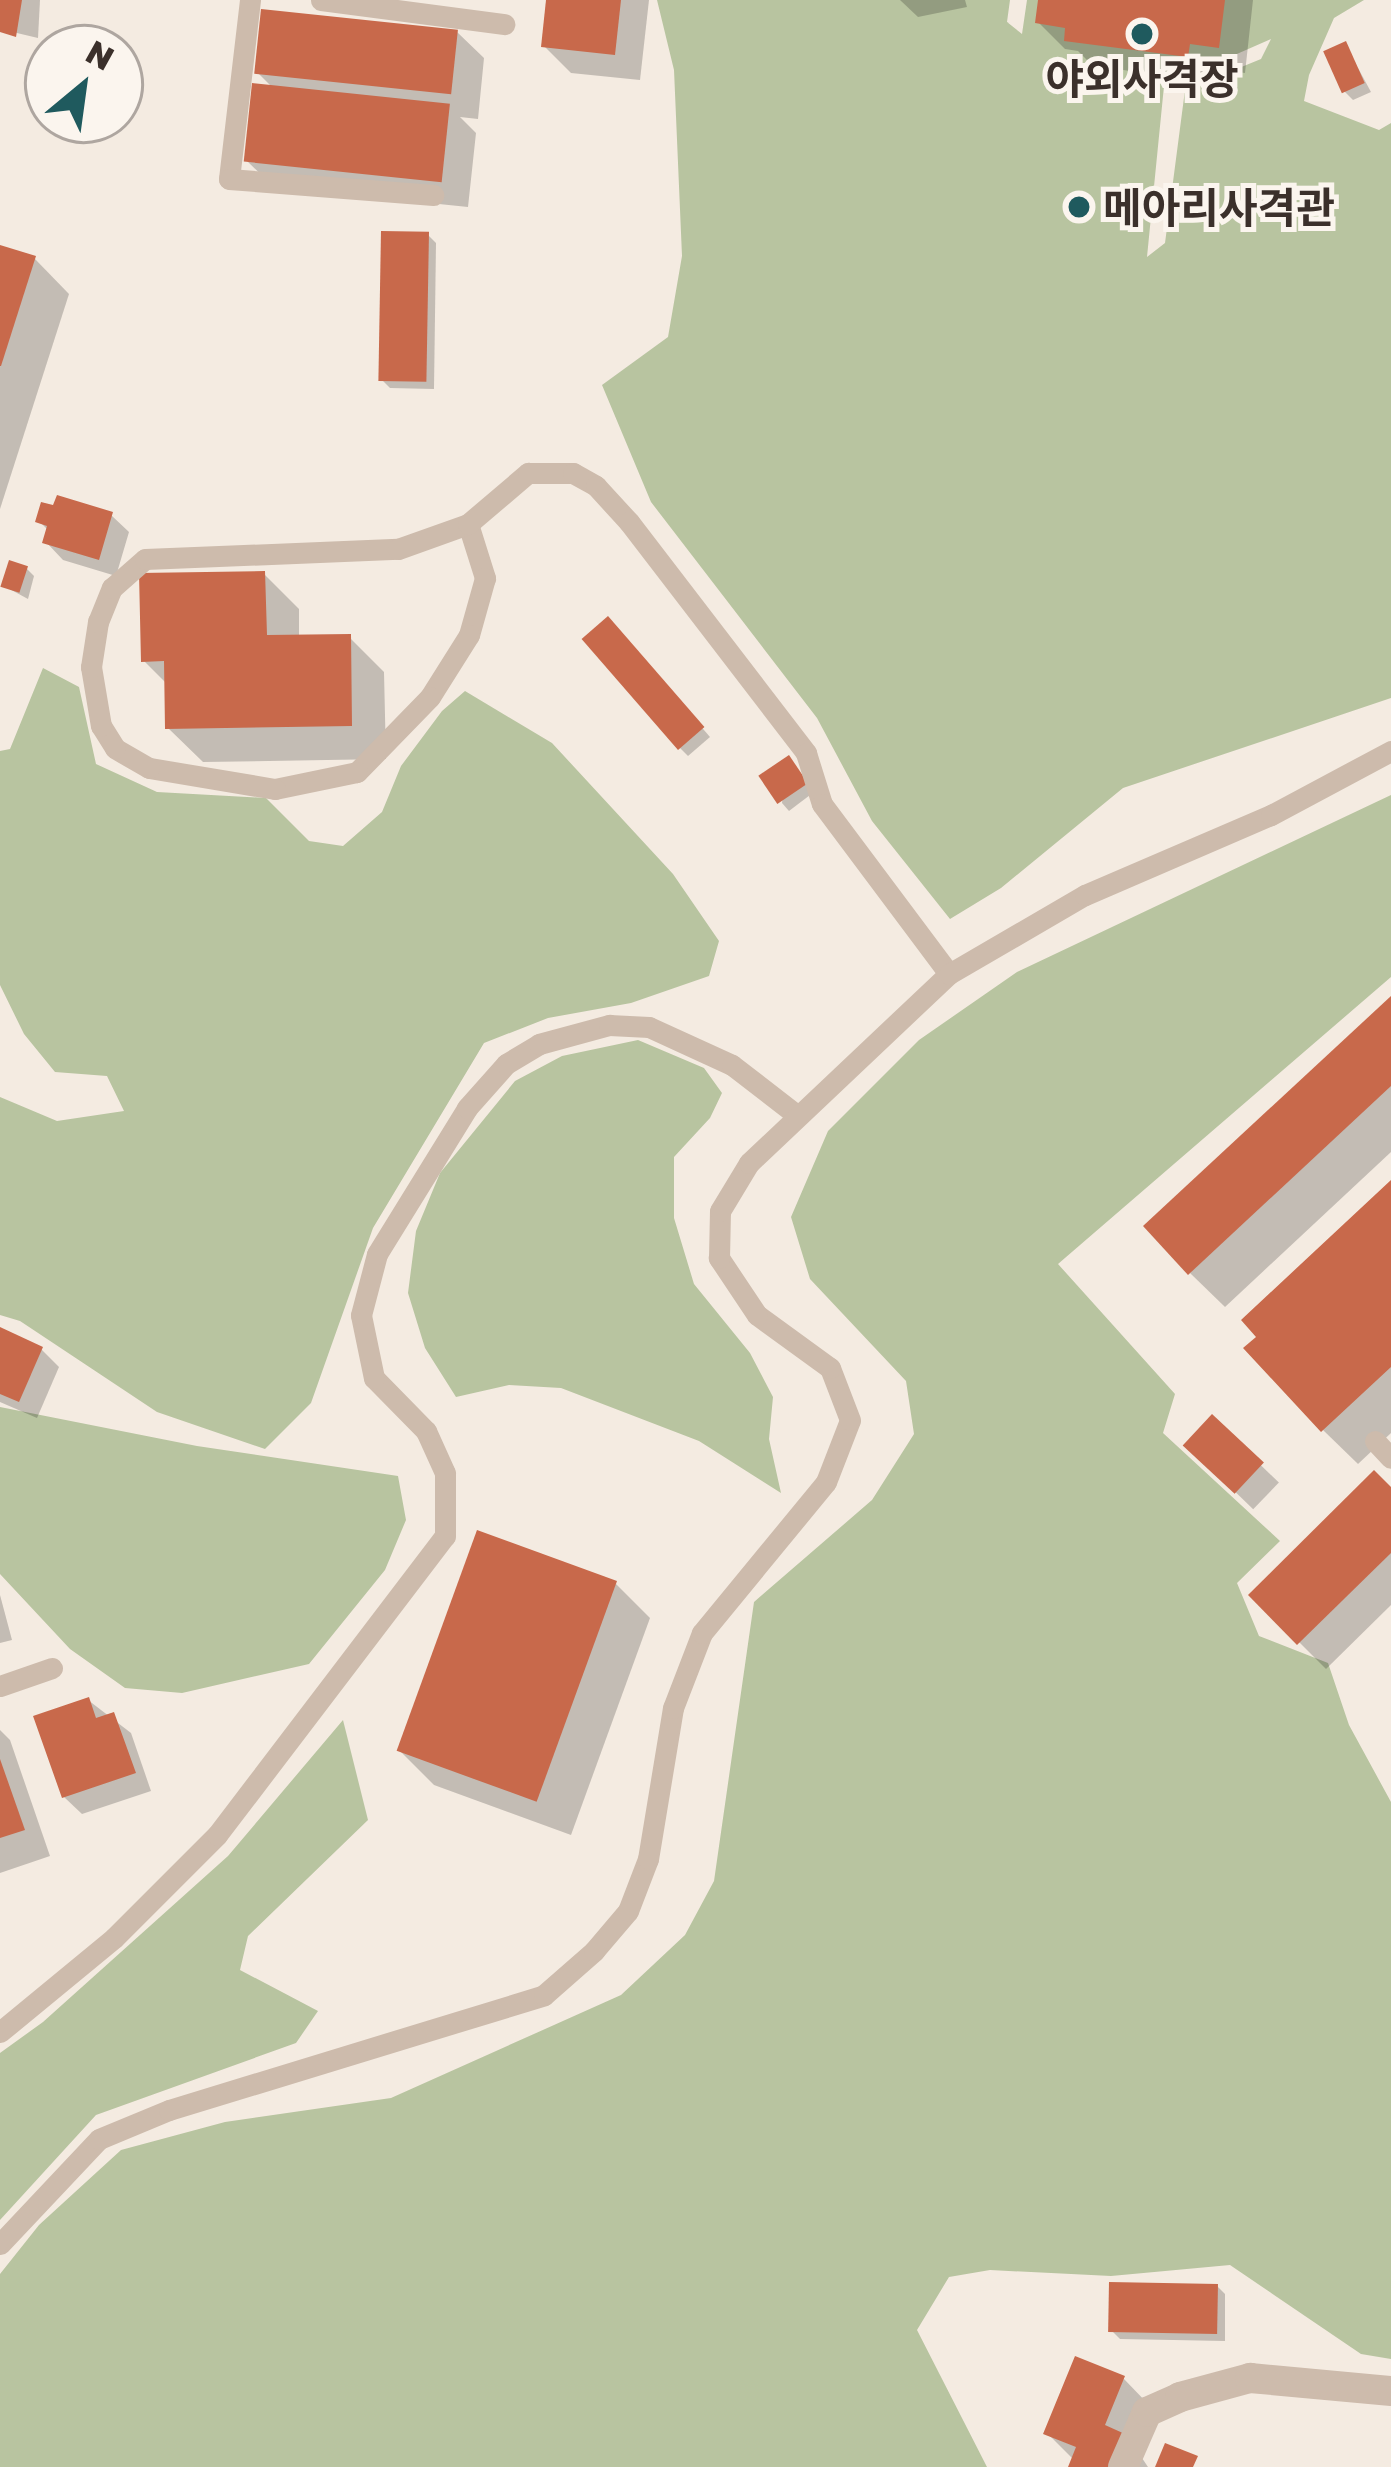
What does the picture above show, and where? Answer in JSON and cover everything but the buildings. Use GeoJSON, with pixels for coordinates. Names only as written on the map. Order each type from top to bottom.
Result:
{"type":"FeatureCollection","features":[{"type":"Feature","properties":{"kind":"street"},"geometry":{"type":"LineString","coordinates":[[1123,2467],[1147,2412],[1180,2397],[1250,2378],[1391,2391]]}},
{"type":"Feature","properties":{"kind":"lane"},"geometry":{"type":"LineString","coordinates":[[250,0],[229,179],[433,195]]}},
{"type":"Feature","properties":{"kind":"lane"},"geometry":{"type":"LineString","coordinates":[[322,0],[504,24]]}},
{"type":"Feature","properties":{"kind":"lane"},"geometry":{"type":"LineString","coordinates":[[468,524],[484,578],[469,635],[430,697],[357,772],[275,788],[149,768],[115,748],[101,726],[91,667],[98,622],[112,588],[146,559],[398,549],[468,524],[528,473],[573,473],[596,486],[806,753],[822,804],[949,974]]}},
{"type":"Feature","properties":{"kind":"lane"},"geometry":{"type":"LineString","coordinates":[[0,2244],[99,2139],[281,2074],[544,1995],[628,1911],[648,1859],[673,1708],[702,1633],[826,1482],[850,1420],[830,1368],[757,1315],[719,1258],[720,1211],[749,1163],[949,974],[1085,895],[1271,815],[1391,751]]}},
{"type":"Feature","properties":{"kind":"lane"},"geometry":{"type":"LineString","coordinates":[[0,2032],[114,1938],[217,1835],[445,1536],[446,1473],[426,1431],[374,1378],[362,1315],[377,1254],[467,1108],[506,1064],[539,1044],[609,1025],[649,1027],[732,1065],[798,1117]]}},
{"type":"Feature","properties":{"kind":"lane"},"geometry":{"type":"LineString","coordinates":[[0,1686],[52,1668]]}},
{"type":"Feature","properties":{"kind":"green space"},"geometry":{"type":"Polygon","coordinates":[[[657,0],[1010,0],[1007,22],[1022,34],[1027,0],[1364,0],[1334,18],[1309,75],[1304,101],[1379,130],[1391,123],[1391,698],[1123,788],[1001,888],[950,919],[872,821],[817,718],[651,502],[602,385],[668,337],[682,256],[674,70],[657,0]],[[1271,39],[1164,86],[1147,257],[1165,243],[1185,90],[1261,59],[1271,39]]]}},
{"type":"Feature","properties":{"kind":"green space"},"geometry":{"type":"Polygon","coordinates":[[[43,668],[79,687],[96,764],[157,792],[266,798],[309,841],[343,846],[382,812],[401,766],[442,711],[465,691],[552,743],[673,874],[719,941],[709,976],[631,1003],[548,1018],[484,1043],[373,1228],[311,1403],[265,1449],[157,1412],[20,1321],[0,1315],[0,1097],[57,1121],[124,1111],[107,1076],[55,1072],[24,1034],[0,985],[0,751],[10,749],[43,668]]]}},
{"type":"Feature","properties":{"kind":"green space"},"geometry":{"type":"Polygon","coordinates":[[[1391,795],[1391,977],[1058,1264],[1175,1394],[1163,1433],[1280,1541],[1237,1583],[1259,1636],[1328,1663],[1349,1725],[1391,1802],[1391,2359],[1361,2354],[1230,2265],[1111,2276],[990,2270],[949,2277],[917,2330],[987,2467],[0,2467],[0,2274],[39,2225],[121,2150],[225,2122],[391,2098],[621,1995],[685,1935],[714,1881],[754,1602],[872,1500],[914,1434],[906,1381],[810,1279],[791,1217],[828,1131],[919,1040],[1017,972],[1391,795]]]}},
{"type":"Feature","properties":{"kind":"green space"},"geometry":{"type":"Polygon","coordinates":[[[638,1040],[704,1068],[722,1093],[710,1118],[674,1157],[674,1218],[694,1284],[750,1353],[773,1397],[769,1439],[781,1493],[699,1441],[561,1388],[509,1385],[456,1397],[425,1348],[408,1293],[416,1231],[440,1173],[515,1081],[562,1056],[638,1040]]]}},
{"type":"Feature","properties":{"kind":"green space"},"geometry":{"type":"Polygon","coordinates":[[[0,1407],[197,1446],[398,1476],[406,1520],[385,1570],[309,1664],[182,1693],[125,1688],[70,1649],[0,1574],[0,1407]]]}},
{"type":"Feature","properties":{"kind":"green space"},"geometry":{"type":"Polygon","coordinates":[[[343,1720],[368,1820],[248,1936],[240,1970],[318,2011],[296,2043],[96,2115],[0,2220],[0,2053],[43,2022],[228,1856],[343,1720]]]}},
{"type":"Feature","properties":{"kind":"place","name":"야외사격장"},"geometry":{"type":"Point","coordinates":[1142,34]}},
{"type":"Feature","properties":{"kind":"place","name":"메아리사격관"},"geometry":{"type":"Point","coordinates":[1079,207]}}]}
